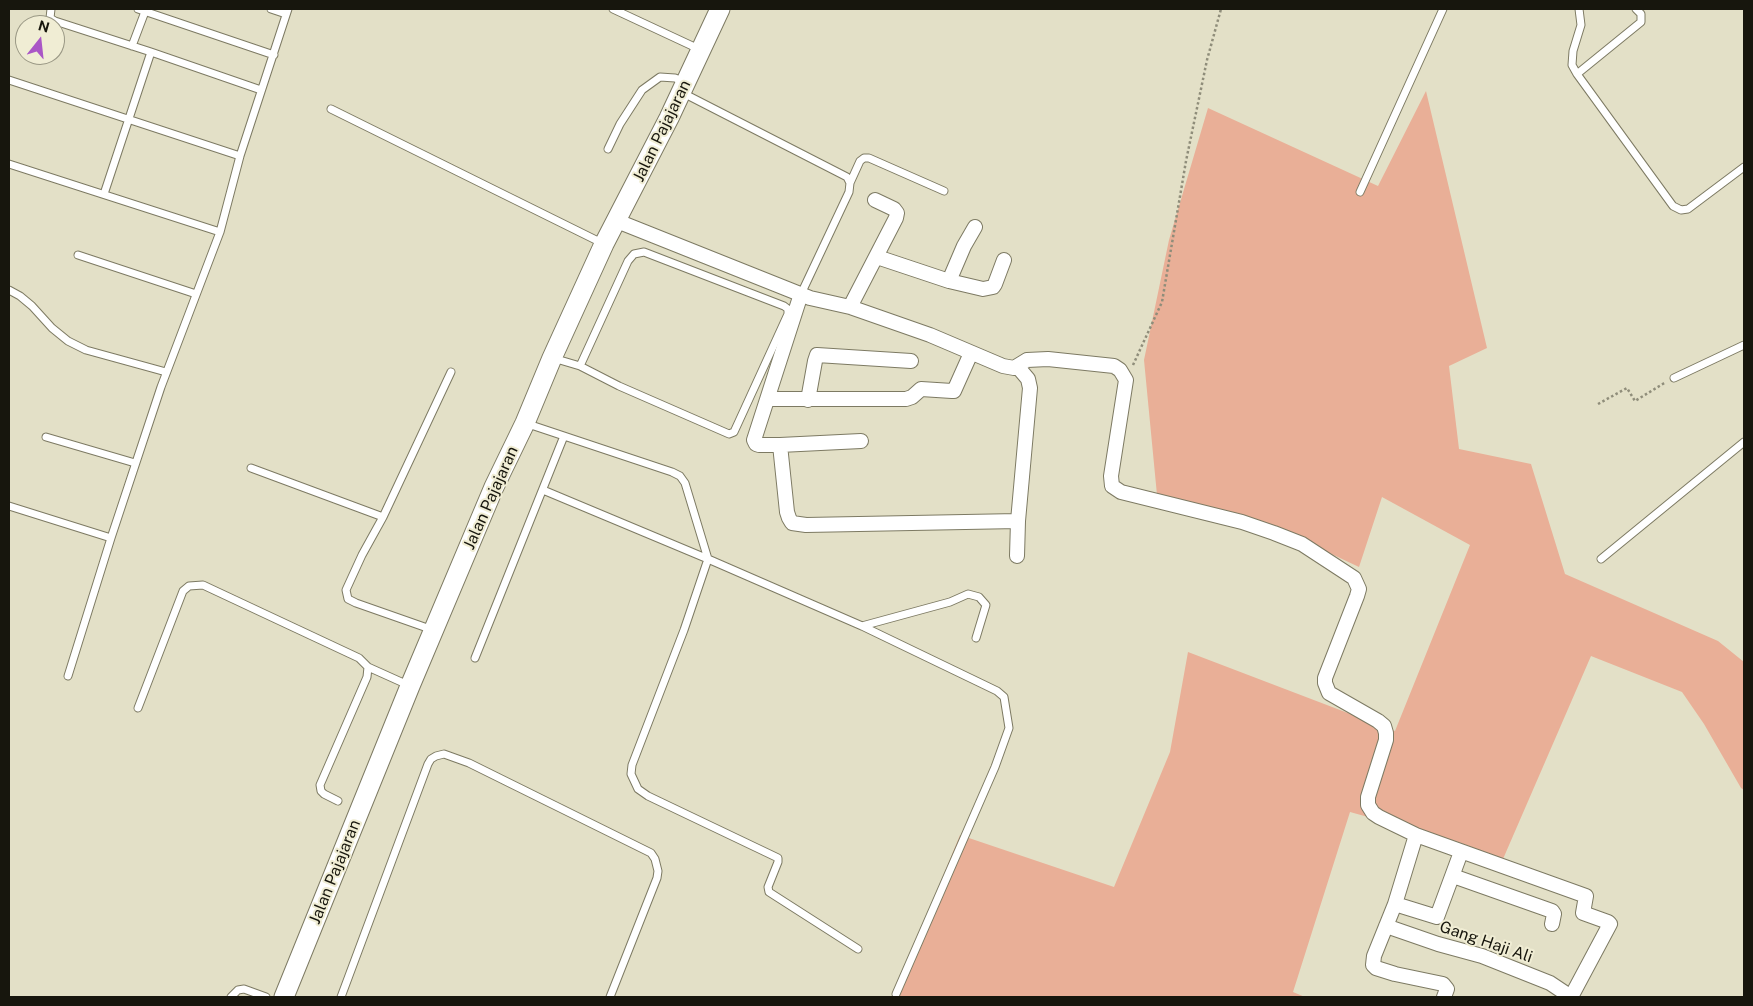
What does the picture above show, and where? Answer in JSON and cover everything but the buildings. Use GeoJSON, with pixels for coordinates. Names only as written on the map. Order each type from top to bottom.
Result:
{"type":"FeatureCollection","features":[{"type":"Feature","properties":{"kind":"main road","name":"Jalan Pajajaran"},"geometry":{"type":"LineString","coordinates":[[284,997],[410,686],[494,487],[525,423],[552,358],[604,244],[720,9]]}},
{"type":"Feature","properties":{"kind":"street"},"geometry":{"type":"LineString","coordinates":[[850,307],[896,218],[894,209],[875,200]]}},
{"type":"Feature","properties":{"kind":"street"},"geometry":{"type":"LineString","coordinates":[[617,221],[810,298],[850,307],[930,335],[1003,366],[1017,366],[1027,360],[1048,359],[1114,366],[1120,370],[1126,380],[1110,482],[1115,489],[1242,522],[1274,533],[1302,544],[1354,578],[1359,589],[1358,596],[1325,678],[1325,683],[1329,693],[1384,726],[1386,740],[1368,797],[1368,805],[1373,813],[1416,835],[1585,895],[1587,898],[1583,913],[1609,923],[1571,997]]}},
{"type":"Feature","properties":{"kind":"street"},"geometry":{"type":"LineString","coordinates":[[949,281],[974,227]]}},
{"type":"Feature","properties":{"kind":"street"},"geometry":{"type":"LineString","coordinates":[[877,257],[949,281],[983,289],[993,287],[1004,260]]}},
{"type":"Feature","properties":{"kind":"street"},"geometry":{"type":"LineString","coordinates":[[801,294],[755,434],[755,442],[759,445],[861,442]]}},
{"type":"Feature","properties":{"kind":"street"},"geometry":{"type":"LineString","coordinates":[[768,399],[906,399],[912,397],[921,389],[952,392],[971,353]]}},
{"type":"Feature","properties":{"kind":"street"},"geometry":{"type":"LineString","coordinates":[[808,400],[815,361],[818,355],[910,362]]}},
{"type":"Feature","properties":{"kind":"street"},"geometry":{"type":"LineString","coordinates":[[1017,366],[1028,380],[1030,388],[1018,521],[1017,556]]}},
{"type":"Feature","properties":{"kind":"street"},"geometry":{"type":"LineString","coordinates":[[780,445],[787,512],[792,523],[1018,521]]}},
{"type":"Feature","properties":{"kind":"street"},"geometry":{"type":"LineString","coordinates":[[1416,835],[1395,904],[1374,956],[1373,964],[1376,968],[1395,974],[1443,984],[1447,989],[1444,997]]}},
{"type":"Feature","properties":{"kind":"street"},"geometry":{"type":"LineString","coordinates":[[1395,904],[1436,917],[1461,852]]}},
{"type":"Feature","properties":{"kind":"street"},"geometry":{"type":"LineString","coordinates":[[1453,876],[1552,911],[1554,914],[1552,924]]}},
{"type":"Feature","properties":{"kind":"street","name":"Gang Haji Ali"},"geometry":{"type":"LineString","coordinates":[[1386,926],[1438,944],[1482,956],[1550,983],[1571,997]]}},
{"type":"Feature","properties":{"kind":"lane"},"geometry":{"type":"LineString","coordinates":[[51,9],[50,18],[261,90]]}},
{"type":"Feature","properties":{"kind":"lane"},"geometry":{"type":"LineString","coordinates":[[68,676],[135,463],[166,372],[220,232],[240,156],[287,11],[271,9]]}},
{"type":"Feature","properties":{"kind":"lane"},"geometry":{"type":"LineString","coordinates":[[613,9],[701,50]]}},
{"type":"Feature","properties":{"kind":"lane"},"geometry":{"type":"LineString","coordinates":[[1360,192],[1443,9]]}},
{"type":"Feature","properties":{"kind":"lane"},"geometry":{"type":"LineString","coordinates":[[1579,9],[1581,25],[1573,50],[1572,65],[1673,206],[1682,210],[1688,209],[1744,167]]}},
{"type":"Feature","properties":{"kind":"lane"},"geometry":{"type":"LineString","coordinates":[[1577,74],[1641,22],[1641,14],[1636,9]]}},
{"type":"Feature","properties":{"kind":"lane"},"geometry":{"type":"LineString","coordinates":[[132,46],[143,10],[274,54]]}},
{"type":"Feature","properties":{"kind":"lane"},"geometry":{"type":"LineString","coordinates":[[104,194],[151,52]]}},
{"type":"Feature","properties":{"kind":"lane"},"geometry":{"type":"LineString","coordinates":[[608,149],[620,124],[642,90],[660,77],[675,78],[683,87],[847,177],[850,184]]}},
{"type":"Feature","properties":{"kind":"lane"},"geometry":{"type":"LineString","coordinates":[[9,80],[240,156]]}},
{"type":"Feature","properties":{"kind":"lane"},"geometry":{"type":"LineString","coordinates":[[331,109],[604,244]]}},
{"type":"Feature","properties":{"kind":"lane"},"geometry":{"type":"LineString","coordinates":[[801,294],[849,192],[850,184],[860,161],[864,158],[869,158],[944,190]]}},
{"type":"Feature","properties":{"kind":"lane"},"geometry":{"type":"LineString","coordinates":[[9,164],[220,232]]}},
{"type":"Feature","properties":{"kind":"lane"},"geometry":{"type":"LineString","coordinates":[[552,358],[580,366],[619,386],[729,434],[734,432],[788,314],[788,309],[644,252],[634,254],[628,261],[580,366]]}},
{"type":"Feature","properties":{"kind":"lane"},"geometry":{"type":"LineString","coordinates":[[78,255],[196,294]]}},
{"type":"Feature","properties":{"kind":"lane"},"geometry":{"type":"LineString","coordinates":[[9,290],[32,306],[52,328],[68,341],[86,350],[166,372]]}},
{"type":"Feature","properties":{"kind":"lane"},"geometry":{"type":"LineString","coordinates":[[1674,378],[1744,344]]}},
{"type":"Feature","properties":{"kind":"lane"},"geometry":{"type":"LineString","coordinates":[[434,630],[356,603],[348,599],[346,590],[383,517],[451,372]]}},
{"type":"Feature","properties":{"kind":"lane"},"geometry":{"type":"LineString","coordinates":[[525,423],[672,472],[680,476],[685,483],[708,559],[684,630],[632,765],[631,774],[638,789],[648,796],[778,858],[768,887],[769,892],[858,949]]}},
{"type":"Feature","properties":{"kind":"lane"},"geometry":{"type":"LineString","coordinates":[[476,658],[564,436]]}},
{"type":"Feature","properties":{"kind":"lane"},"geometry":{"type":"LineString","coordinates":[[46,437],[135,463]]}},
{"type":"Feature","properties":{"kind":"lane"},"geometry":{"type":"LineString","coordinates":[[1601,559],[1744,442]]}},
{"type":"Feature","properties":{"kind":"lane"},"geometry":{"type":"LineString","coordinates":[[251,468],[383,517]]}},
{"type":"Feature","properties":{"kind":"lane"},"geometry":{"type":"LineString","coordinates":[[543,490],[862,626],[996,691],[1004,697],[1009,716],[1009,728],[995,767],[896,994]]}},
{"type":"Feature","properties":{"kind":"lane"},"geometry":{"type":"LineString","coordinates":[[9,506],[111,538]]}},
{"type":"Feature","properties":{"kind":"lane"},"geometry":{"type":"LineString","coordinates":[[138,708],[183,591],[189,586],[203,585],[359,658],[368,667],[410,686]]}},
{"type":"Feature","properties":{"kind":"lane"},"geometry":{"type":"LineString","coordinates":[[862,626],[950,602],[968,594],[979,596],[986,605],[976,638]]}},
{"type":"Feature","properties":{"kind":"lane"},"geometry":{"type":"LineString","coordinates":[[338,801],[324,794],[320,786],[367,678],[368,667]]}},
{"type":"Feature","properties":{"kind":"lane"},"geometry":{"type":"LineString","coordinates":[[341,997],[428,764],[431,759],[444,754],[469,763],[651,853],[655,859],[658,871],[657,878],[610,997]]}},
{"type":"Feature","properties":{"kind":"lane"},"geometry":{"type":"LineString","coordinates":[[231,997],[238,990],[244,989],[266,997]]}},
{"type":"Feature","properties":{"kind":"path"},"geometry":{"type":"LineString","coordinates":[[1126,380],[1162,302],[1201,88],[1221,9]]}},
{"type":"Feature","properties":{"kind":"path"},"geometry":{"type":"LineString","coordinates":[[1598,404],[1626,388],[1635,401],[1674,378]]}},
{"type":"Feature","properties":{"kind":"shaded area"},"geometry":{"type":"Polygon","coordinates":[[[1426,91],[1487,348],[1449,366],[1459,449],[1531,464],[1565,574],[1718,641],[1744,662],[1744,790],[1682,692],[1591,656],[1503,859],[1458,842],[1350,812],[1293,992],[1305,997],[893,997],[960,835],[1114,887],[1170,752],[1188,652],[1395,731],[1470,545],[1382,497],[1359,567],[1266,523],[1157,495],[1144,360],[1169,240],[1208,108],[1378,186],[1426,91]]]}}]}
